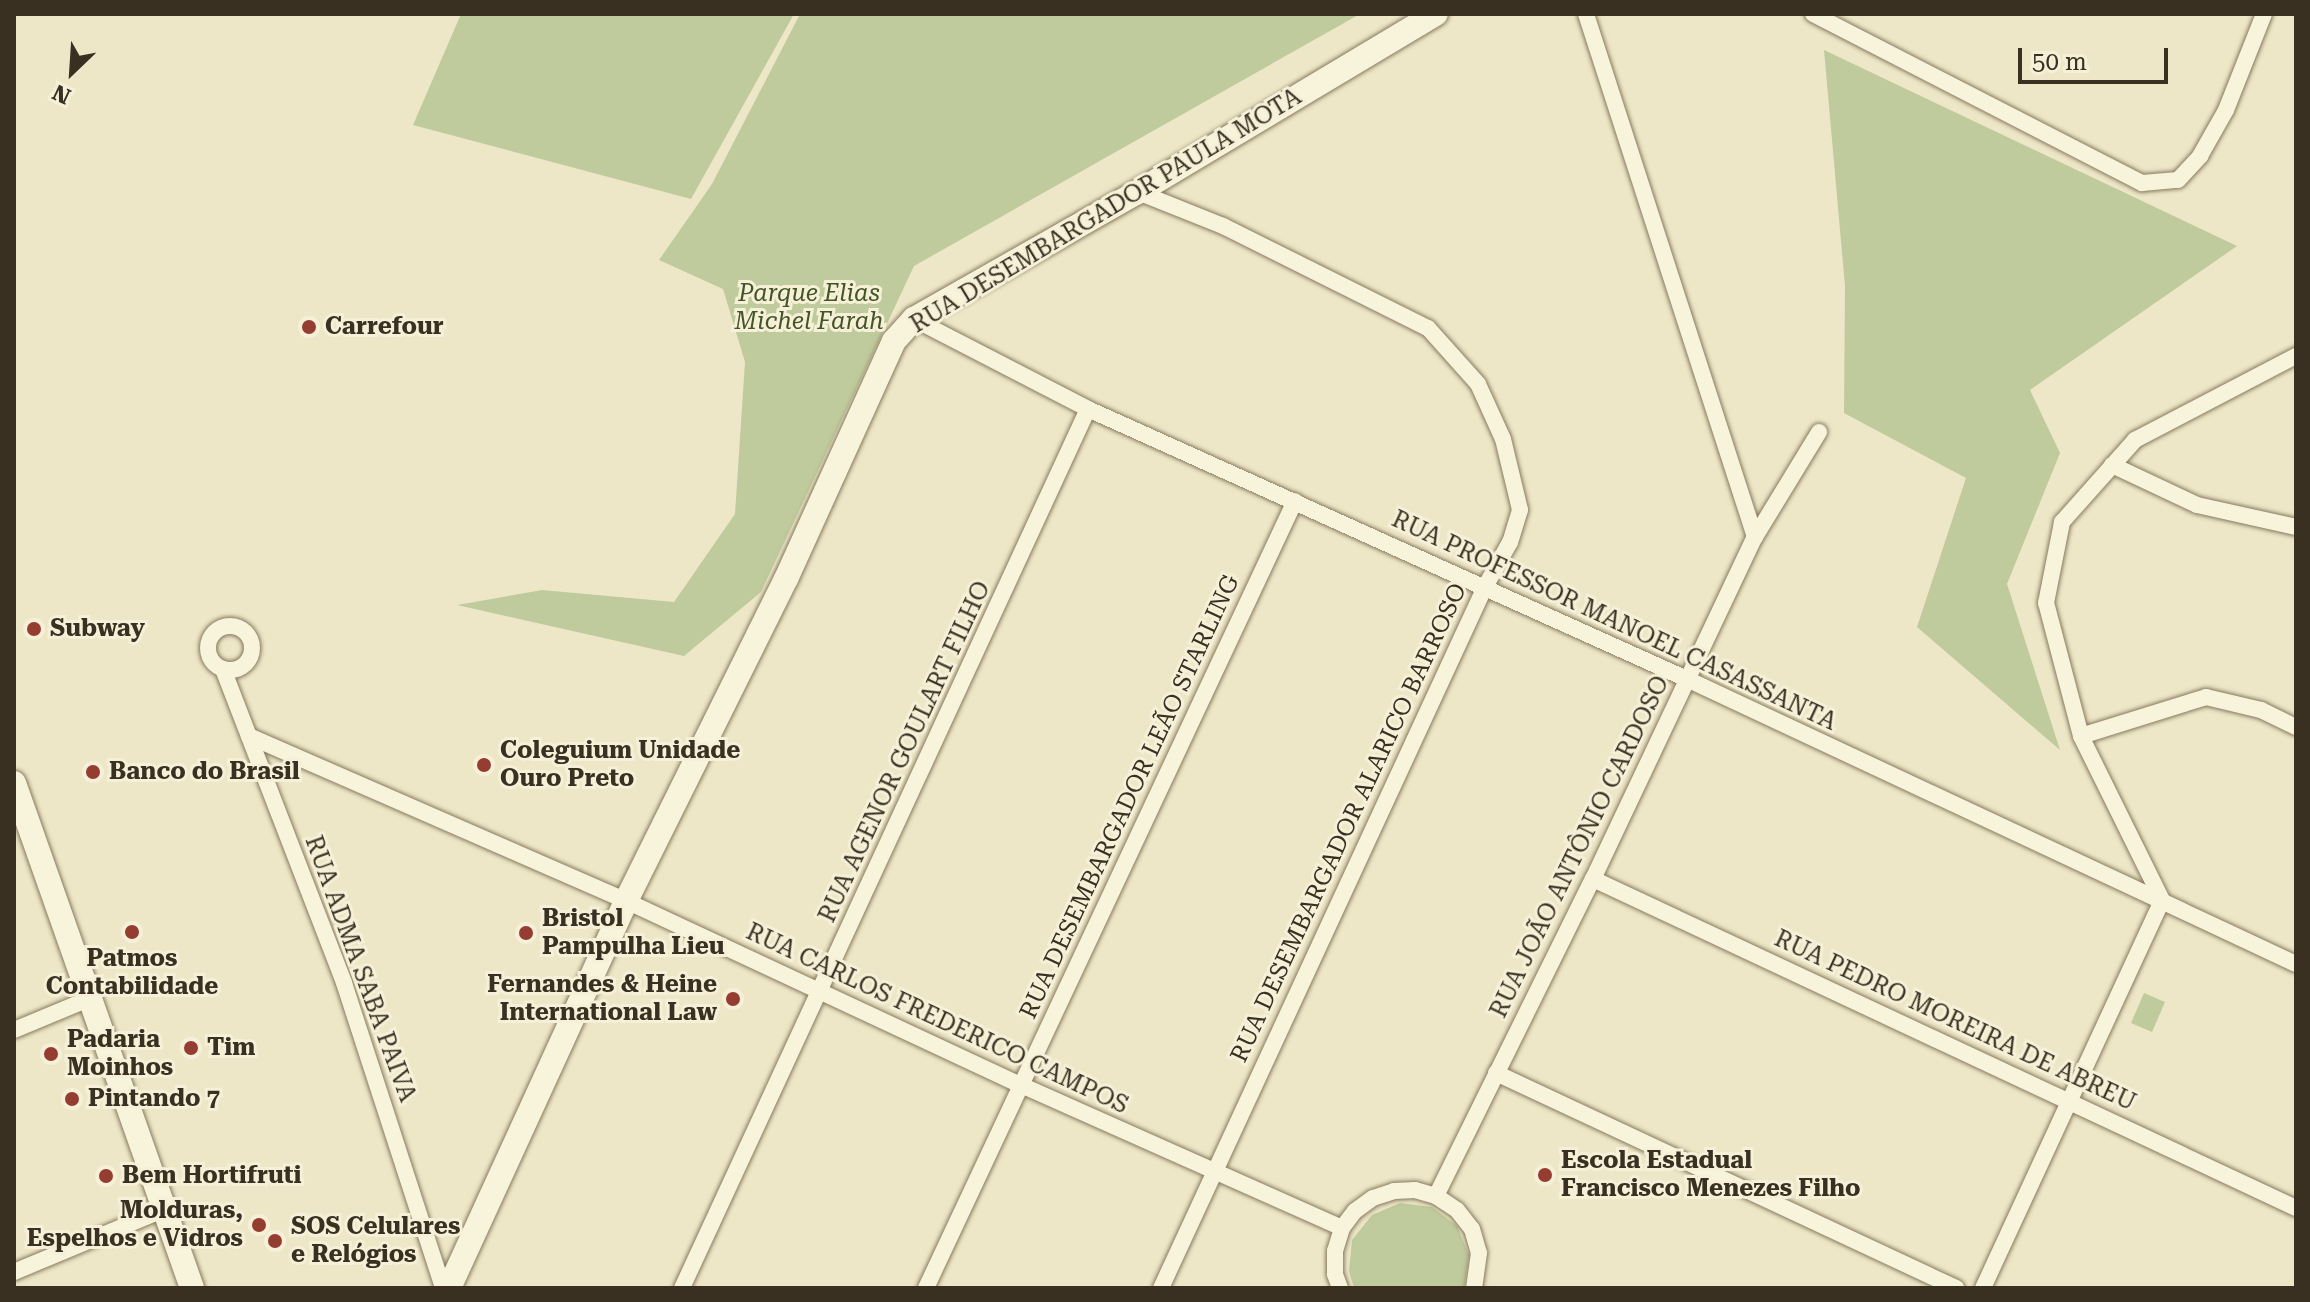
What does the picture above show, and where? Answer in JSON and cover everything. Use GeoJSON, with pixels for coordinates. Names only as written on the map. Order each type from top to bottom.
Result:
{"type":"FeatureCollection","features":[{"type":"Feature","properties":{"kind":"street","name":"RUA DESEMBARGADOR PAULA MOTA"},"geometry":{"type":"LineString","coordinates":[[446,1288],[626,901],[786,579],[894,341],[914,319],[1138,192],[1436,14]]}},
{"type":"Feature","properties":{"kind":"street"},"geometry":{"type":"LineString","coordinates":[[1586,14],[1755,537]]}},
{"type":"Feature","properties":{"kind":"street"},"geometry":{"type":"LineString","coordinates":[[1813,14],[2142,183],[2178,180],[2200,156],[2226,110],[2264,14]]}},
{"type":"Feature","properties":{"kind":"street","name":"RUA DESEMBARGADOR ALARICO BARROSO"},"geometry":{"type":"LineString","coordinates":[[1138,192],[1223,226],[1428,328],[1478,384],[1503,439],[1520,510],[1510,542],[1484,589],[1161,1288]]}},
{"type":"Feature","properties":{"kind":"street","name":"RUA PROFESSOR MANOEL CASASSANTA"},"geometry":{"type":"LineString","coordinates":[[914,319],[1088,409],[1689,680],[2296,964]]}},
{"type":"Feature","properties":{"kind":"street"},"geometry":{"type":"LineString","coordinates":[[1983,1288],[2068,1098],[2162,900],[2081,736],[2046,603],[2062,522],[2135,440],[2296,356]]}},
{"type":"Feature","properties":{"kind":"street","name":"RUA AGENOR GOULART FILHO"},"geometry":{"type":"LineString","coordinates":[[682,1288],[1088,409]]}},
{"type":"Feature","properties":{"kind":"street","name":"RUA JOÃO ANTÔNIO CARDOSO"},"geometry":{"type":"LineString","coordinates":[[1436,1196],[1593,879],[1755,537],[1819,432]]}},
{"type":"Feature","properties":{"kind":"street"},"geometry":{"type":"LineString","coordinates":[[2112,465],[2197,505],[2296,527]]}},
{"type":"Feature","properties":{"kind":"street","name":"RUA DESEMBARGADOR LEÃO STARLING"},"geometry":{"type":"LineString","coordinates":[[926,1288],[1295,501]]}},
{"type":"Feature","properties":{"kind":"street","name":"RUA ADMA SABA PAIVA"},"geometry":{"type":"LineString","coordinates":[[223,669],[344,983],[446,1288]]}},
{"type":"Feature","properties":{"kind":"street"},"geometry":{"type":"LineString","coordinates":[[2081,736],[2206,697],[2261,710],[2296,727]]}},
{"type":"Feature","properties":{"kind":"street","name":"RUA CARLOS FREDERICO CAMPOS"},"geometry":{"type":"LineString","coordinates":[[249,736],[626,901],[1021,1085],[1342,1228]]}},
{"type":"Feature","properties":{"kind":"street"},"geometry":{"type":"LineString","coordinates":[[14,783],[192,1288]]}},
{"type":"Feature","properties":{"kind":"street","name":"RUA PEDRO MOREIRA DE ABREU"},"geometry":{"type":"LineString","coordinates":[[1593,879],[2068,1098],[2296,1208]]}},
{"type":"Feature","properties":{"kind":"street"},"geometry":{"type":"LineString","coordinates":[[14,1030],[89,999]]}},
{"type":"Feature","properties":{"kind":"street"},"geometry":{"type":"LineString","coordinates":[[1496,1073],[1956,1288]]}},
{"type":"Feature","properties":{"kind":"street"},"geometry":{"type":"LineString","coordinates":[[1340,1288],[1335,1274],[1335,1251],[1342,1228],[1355,1211],[1373,1198],[1394,1191],[1415,1190],[1436,1196],[1457,1210],[1472,1229],[1479,1253],[1474,1288]]}},
{"type":"Feature","properties":{"kind":"street"},"geometry":{"type":"LineString","coordinates":[[14,1272],[165,1209]]}},
{"type":"Feature","properties":{"kind":"green space"},"geometry":{"type":"Polygon","coordinates":[[[461,14],[794,14],[691,199],[413,125],[461,14]]]}},
{"type":"Feature","properties":{"kind":"green space","name":"Parque Elias Michel Farah"},"geometry":{"type":"Polygon","coordinates":[[[800,14],[1360,14],[914,266],[761,592],[684,656],[457,605],[542,590],[674,602],[735,514],[745,362],[723,289],[659,260],[712,184],[800,14]]]}},
{"type":"Feature","properties":{"kind":"green space"},"geometry":{"type":"Polygon","coordinates":[[[1824,50],[2237,246],[2030,390],[2060,453],[2007,584],[2060,750],[1917,627],[1966,478],[1844,413],[1845,286],[1824,50]]]}},
{"type":"Feature","properties":{"kind":"green space"},"geometry":{"type":"Polygon","coordinates":[[[2144,993],[2165,1002],[2152,1032],[2131,1023],[2144,993]]]}},
{"type":"Feature","properties":{"kind":"green space"},"geometry":{"type":"Polygon","coordinates":[[[1400,1203],[1432,1207],[1457,1226],[1469,1255],[1464,1288],[1354,1288],[1349,1271],[1352,1240],[1372,1215],[1400,1203]]]}},
{"type":"Feature","properties":{"kind":"place","name":"Carrefour"},"geometry":{"type":"Point","coordinates":[309,327]}},
{"type":"Feature","properties":{"kind":"place","name":"Subway"},"geometry":{"type":"Point","coordinates":[34,629]}},
{"type":"Feature","properties":{"kind":"place","name":"Coleguium Unidade Ouro Preto"},"geometry":{"type":"Point","coordinates":[484,765]}},
{"type":"Feature","properties":{"kind":"place","name":"Banco do Brasil"},"geometry":{"type":"Point","coordinates":[93,772]}},
{"type":"Feature","properties":{"kind":"place","name":"Patmos Contabilidade"},"geometry":{"type":"Point","coordinates":[132,932]}},
{"type":"Feature","properties":{"kind":"place","name":"Bristol Pampulha Lieu"},"geometry":{"type":"Point","coordinates":[526,933]}},
{"type":"Feature","properties":{"kind":"place","name":"Fernandes & Heine International Law"},"geometry":{"type":"Point","coordinates":[733,999]}},
{"type":"Feature","properties":{"kind":"place","name":"Tim"},"geometry":{"type":"Point","coordinates":[191,1048]}},
{"type":"Feature","properties":{"kind":"place","name":"Padaria Moinhos"},"geometry":{"type":"Point","coordinates":[51,1054]}},
{"type":"Feature","properties":{"kind":"place","name":"Pintando 7"},"geometry":{"type":"Point","coordinates":[72,1099]}},
{"type":"Feature","properties":{"kind":"place","name":"Escola Estadual Francisco Menezes Filho"},"geometry":{"type":"Point","coordinates":[1545,1175]}},
{"type":"Feature","properties":{"kind":"place","name":"Bem Hortifruti"},"geometry":{"type":"Point","coordinates":[106,1176]}},
{"type":"Feature","properties":{"kind":"place","name":"Molduras, Espelhos e Vidros"},"geometry":{"type":"Point","coordinates":[259,1225]}},
{"type":"Feature","properties":{"kind":"place","name":"SOS Celulares e Relógios"},"geometry":{"type":"Point","coordinates":[275,1241]}}]}
